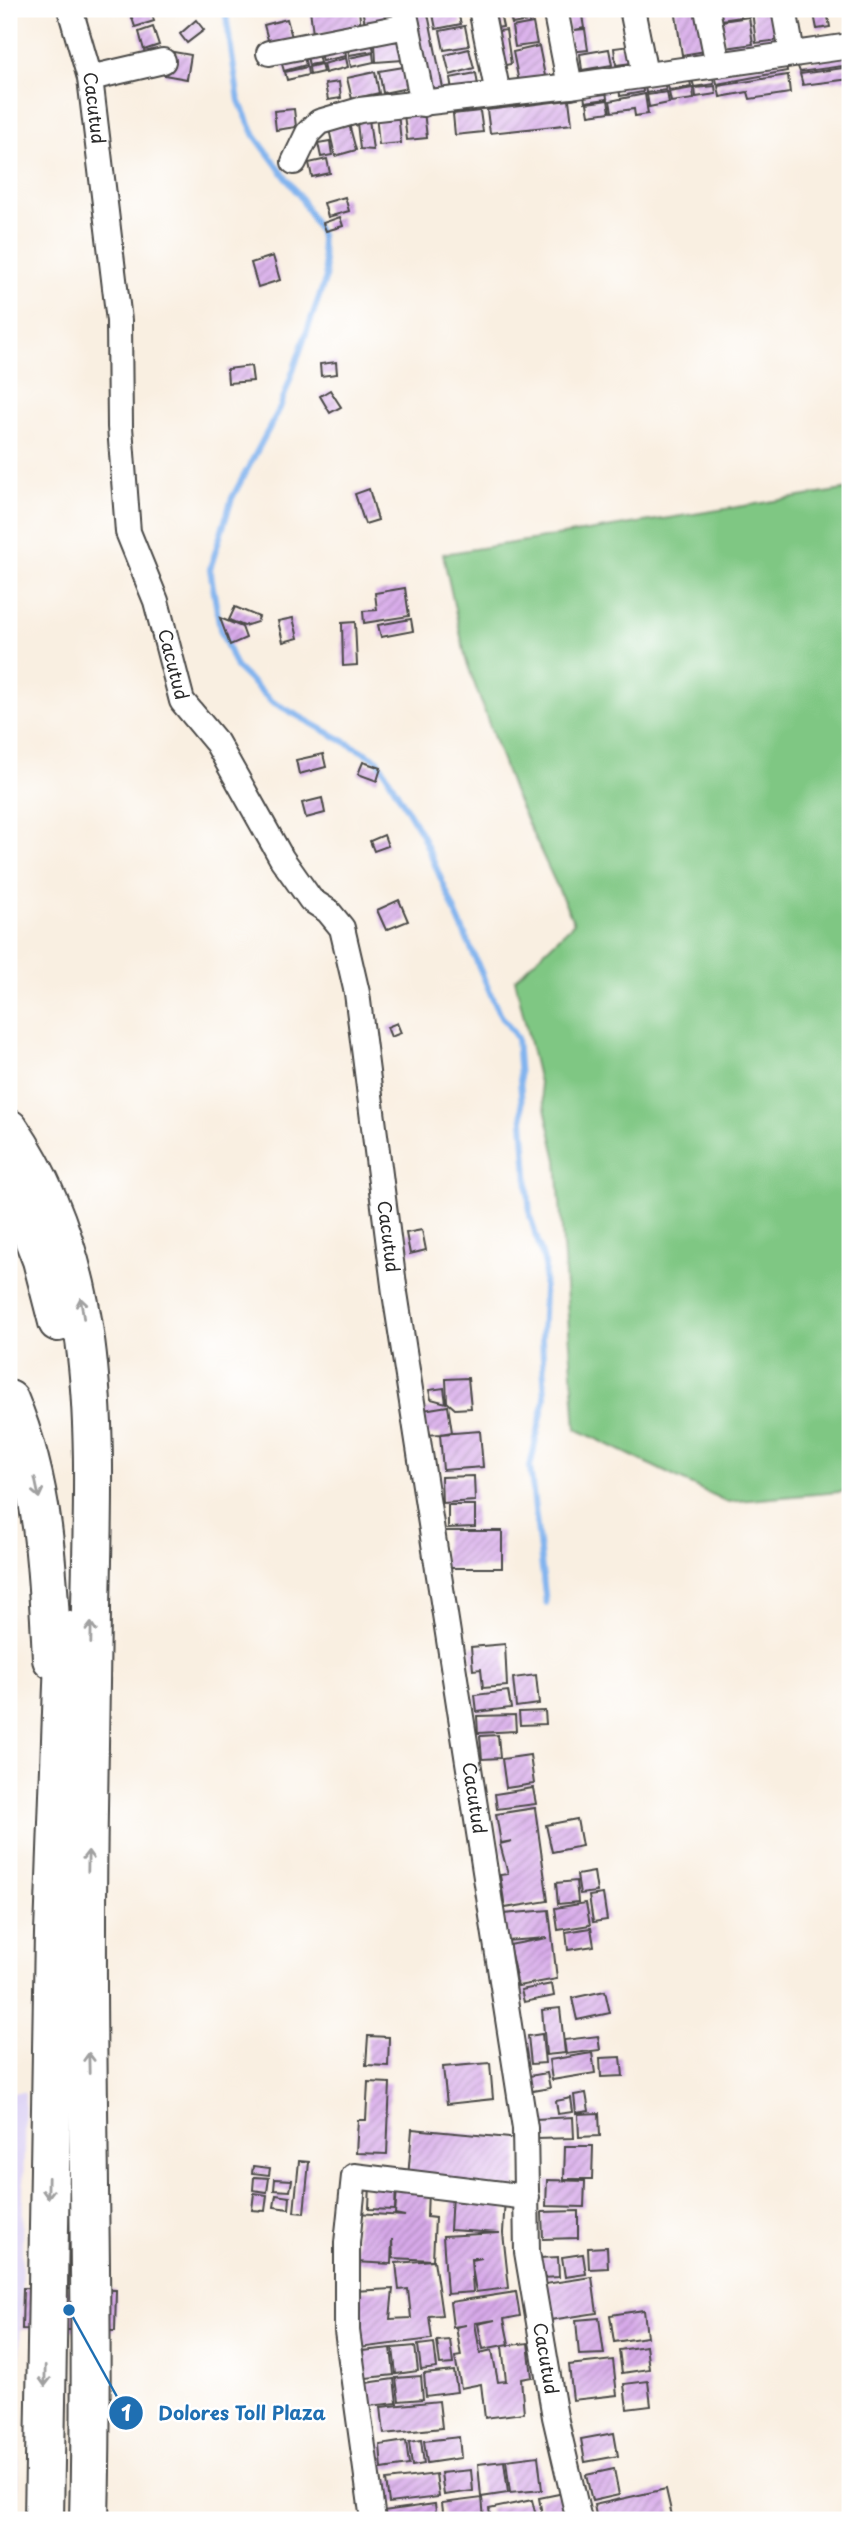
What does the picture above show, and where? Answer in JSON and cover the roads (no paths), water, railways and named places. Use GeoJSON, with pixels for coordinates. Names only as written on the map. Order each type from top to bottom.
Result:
{"type":"FeatureCollection","features":[{"type":"Feature","properties":{"kind":"highway"},"geometry":{"type":"LineString","coordinates":[[9,1129],[42,1186],[69,1255],[79,1294],[91,1394],[93,1482],[87,1929],[89,2520]]}},
{"type":"Feature","properties":{"kind":"highway"},"geometry":{"type":"LineString","coordinates":[[9,1176],[30,1224],[53,1298],[67,1400],[64,1670],[56,1818]]}},
{"type":"Feature","properties":{"kind":"highway"},"geometry":{"type":"LineString","coordinates":[[9,1400],[31,1462],[44,1536],[55,1710],[56,1818],[44,2520]]}},
{"type":"Feature","properties":{"kind":"street","name":"Cacutud"},"geometry":{"type":"LineString","coordinates":[[70,9],[90,78],[119,321],[120,427],[128,532],[156,601],[182,702],[217,743],[263,831],[311,900],[328,911],[342,928],[357,993],[395,1293],[526,2128],[527,2252],[555,2417],[579,2520]]}},
{"type":"Feature","properties":{"kind":"street"},"geometry":{"type":"LineString","coordinates":[[481,9],[498,94]]}},
{"type":"Feature","properties":{"kind":"street"},"geometry":{"type":"LineString","coordinates":[[555,9],[570,86]]}},
{"type":"Feature","properties":{"kind":"street"},"geometry":{"type":"LineString","coordinates":[[632,9],[645,74]]}},
{"type":"Feature","properties":{"kind":"street"},"geometry":{"type":"LineString","coordinates":[[707,9],[718,65]]}},
{"type":"Feature","properties":{"kind":"street"},"geometry":{"type":"LineString","coordinates":[[784,9],[792,53]]}},
{"type":"Feature","properties":{"kind":"street"},"geometry":{"type":"LineString","coordinates":[[269,54],[406,17],[423,104]]}},
{"type":"Feature","properties":{"kind":"street"},"geometry":{"type":"LineString","coordinates":[[294,162],[308,133],[319,122],[360,110],[570,86],[850,46]]}},
{"type":"Feature","properties":{"kind":"street"},"geometry":{"type":"LineString","coordinates":[[90,78],[163,61]]}},
{"type":"Feature","properties":{"kind":"street"},"geometry":{"type":"LineString","coordinates":[[373,2520],[347,2331],[347,2243],[354,2176],[527,2197]]}},
{"type":"Feature","properties":{"kind":"waterway"},"geometry":{"type":"LineString","coordinates":[[225,9],[239,101],[255,136],[301,198],[320,233],[326,277],[280,408],[232,498],[210,569],[220,629],[236,667],[271,701],[378,760],[422,835],[498,1011],[517,1038],[530,1216],[545,1265],[542,1339],[545,1398],[530,1467],[546,1603]]}},
{"type":"Feature","properties":{"kind":"place","name":"Dolores Toll Plaza"},"geometry":{"type":"Point","coordinates":[69,2310]}}]}
